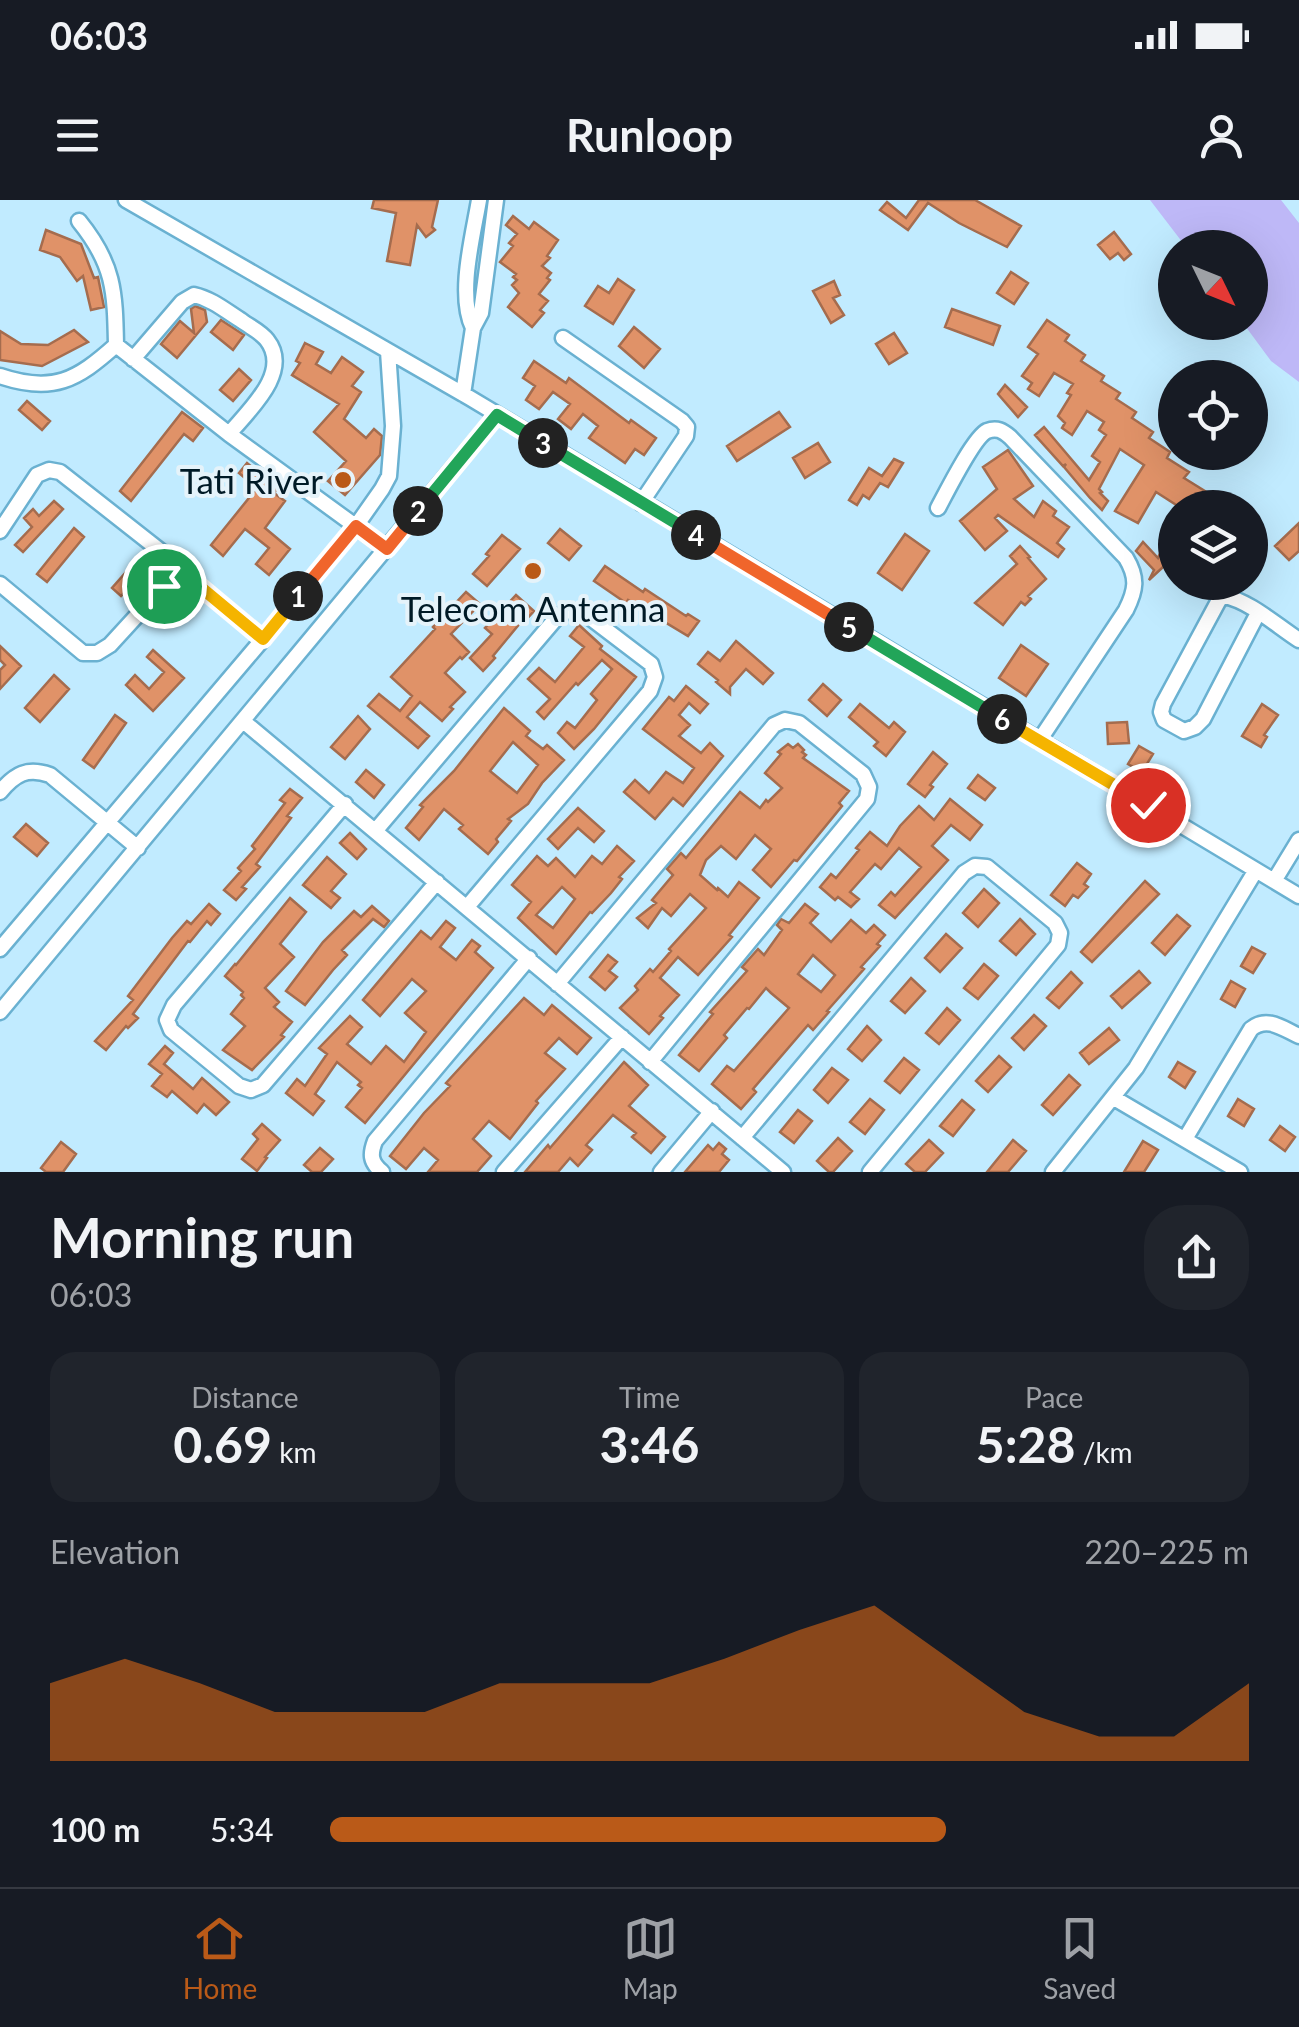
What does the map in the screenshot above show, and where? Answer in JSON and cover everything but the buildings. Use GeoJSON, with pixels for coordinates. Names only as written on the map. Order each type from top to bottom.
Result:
{"type":"FeatureCollection","features":[{"type":"Feature","properties":{"kind":"street"},"geometry":{"type":"LineString","coordinates":[[126,200],[463,394],[1299,896]]}},
{"type":"Feature","properties":{"kind":"street"},"geometry":{"type":"LineString","coordinates":[[473,328],[467,315],[467,286],[478,200]]}},
{"type":"Feature","properties":{"kind":"street"},"geometry":{"type":"LineString","coordinates":[[463,394],[473,328],[480,314],[496,200]]}},
{"type":"Feature","properties":{"kind":"street"},"geometry":{"type":"LineString","coordinates":[[79,221],[104,258],[114,289],[116,344]]}},
{"type":"Feature","properties":{"kind":"street"},"geometry":{"type":"LineString","coordinates":[[134,358],[182,302],[194,295],[206,298],[264,337],[274,351],[274,368],[268,385],[230,434]]}},
{"type":"Feature","properties":{"kind":"street"},"geometry":{"type":"LineString","coordinates":[[563,338],[687,427],[686,436],[641,502]]}},
{"type":"Feature","properties":{"kind":"street"},"geometry":{"type":"LineString","coordinates":[[116,344],[230,434],[387,549]]}},
{"type":"Feature","properties":{"kind":"street"},"geometry":{"type":"LineString","coordinates":[[0,376],[35,384],[58,382],[88,368],[116,344]]}},
{"type":"Feature","properties":{"kind":"street"},"geometry":{"type":"LineString","coordinates":[[0,949],[263,639],[382,489],[389,476],[393,426],[388,350]]}},
{"type":"Feature","properties":{"kind":"street"},"geometry":{"type":"LineString","coordinates":[[0,1012],[497,415]]}},
{"type":"Feature","properties":{"kind":"street"},"geometry":{"type":"LineString","coordinates":[[938,508],[975,443],[988,430],[997,429],[1010,437],[1126,558],[1133,570],[1134,596],[1039,741]]}},
{"type":"Feature","properties":{"kind":"street"},"geometry":{"type":"LineString","coordinates":[[0,531],[37,475],[49,470],[60,472],[163,553]]}},
{"type":"Feature","properties":{"kind":"street"},"geometry":{"type":"LineString","coordinates":[[0,584],[83,653],[97,653],[110,646],[164,586],[178,578],[192,580],[263,639]]}},
{"type":"Feature","properties":{"kind":"street"},"geometry":{"type":"LineString","coordinates":[[1258,613],[1204,719],[1184,731],[1164,720],[1163,704],[1224,596],[1231,597],[1258,613],[1299,640]]}},
{"type":"Feature","properties":{"kind":"street"},"geometry":{"type":"LineString","coordinates":[[376,830],[558,616],[570,610],[584,612],[651,664],[656,676],[650,691],[467,907]]}},
{"type":"Feature","properties":{"kind":"street"},"geometry":{"type":"LineString","coordinates":[[558,984],[774,724],[785,720],[799,722],[863,774],[870,787],[867,799],[650,1062]]}},
{"type":"Feature","properties":{"kind":"street"},"geometry":{"type":"LineString","coordinates":[[243,721],[783,1172]]}},
{"type":"Feature","properties":{"kind":"street"},"geometry":{"type":"LineString","coordinates":[[0,792],[12,778],[38,770],[50,775],[138,848]]}},
{"type":"Feature","properties":{"kind":"street"},"geometry":{"type":"LineString","coordinates":[[345,804],[174,1005],[167,1020],[171,1030],[239,1086],[251,1090],[263,1084],[437,882]]}},
{"type":"Feature","properties":{"kind":"street"},"geometry":{"type":"LineString","coordinates":[[1274,881],[1299,840]]}},
{"type":"Feature","properties":{"kind":"street"},"geometry":{"type":"LineString","coordinates":[[742,1138],[964,873],[975,866],[987,867],[1055,922],[1060,934],[1058,945],[870,1172]]}},
{"type":"Feature","properties":{"kind":"street"},"geometry":{"type":"LineString","coordinates":[[1052,1172],[1114,1098],[1156,1036],[1256,870]]}},
{"type":"Feature","properties":{"kind":"street"},"geometry":{"type":"LineString","coordinates":[[382,1172],[374,1166],[370,1154],[375,1141],[529,958]]}},
{"type":"Feature","properties":{"kind":"street"},"geometry":{"type":"LineString","coordinates":[[1185,1139],[1251,1028],[1268,1022],[1299,1036]]}},
{"type":"Feature","properties":{"kind":"street"},"geometry":{"type":"LineString","coordinates":[[504,1172],[622,1037]]}},
{"type":"Feature","properties":{"kind":"street"},"geometry":{"type":"LineString","coordinates":[[1114,1098],[1240,1172]]}},
{"type":"Feature","properties":{"kind":"street"},"geometry":{"type":"LineString","coordinates":[[661,1172],[712,1111]]}},
{"type":"Feature","properties":{"kind":"shaded area"},"geometry":{"type":"Polygon","coordinates":[[[1150,200],[1281,200],[1299,223],[1299,382],[1271,361],[1256,340],[1268,340],[1268,230],[1173,230],[1150,200]]]}},
{"type":"Feature","properties":{"kind":"place","name":"Tati River"},"geometry":{"type":"Point","coordinates":[343,480]}},
{"type":"Feature","properties":{"kind":"place","name":"Telecom Antenna"},"geometry":{"type":"Point","coordinates":[533,571]}},
{"type":"Feature","properties":{"kind":"route"},"geometry":{"type":"LineString","coordinates":[[164,586],[178,578],[192,580],[263,639],[356,526],[387,549],[497,415],[1148,805]]}}]}
